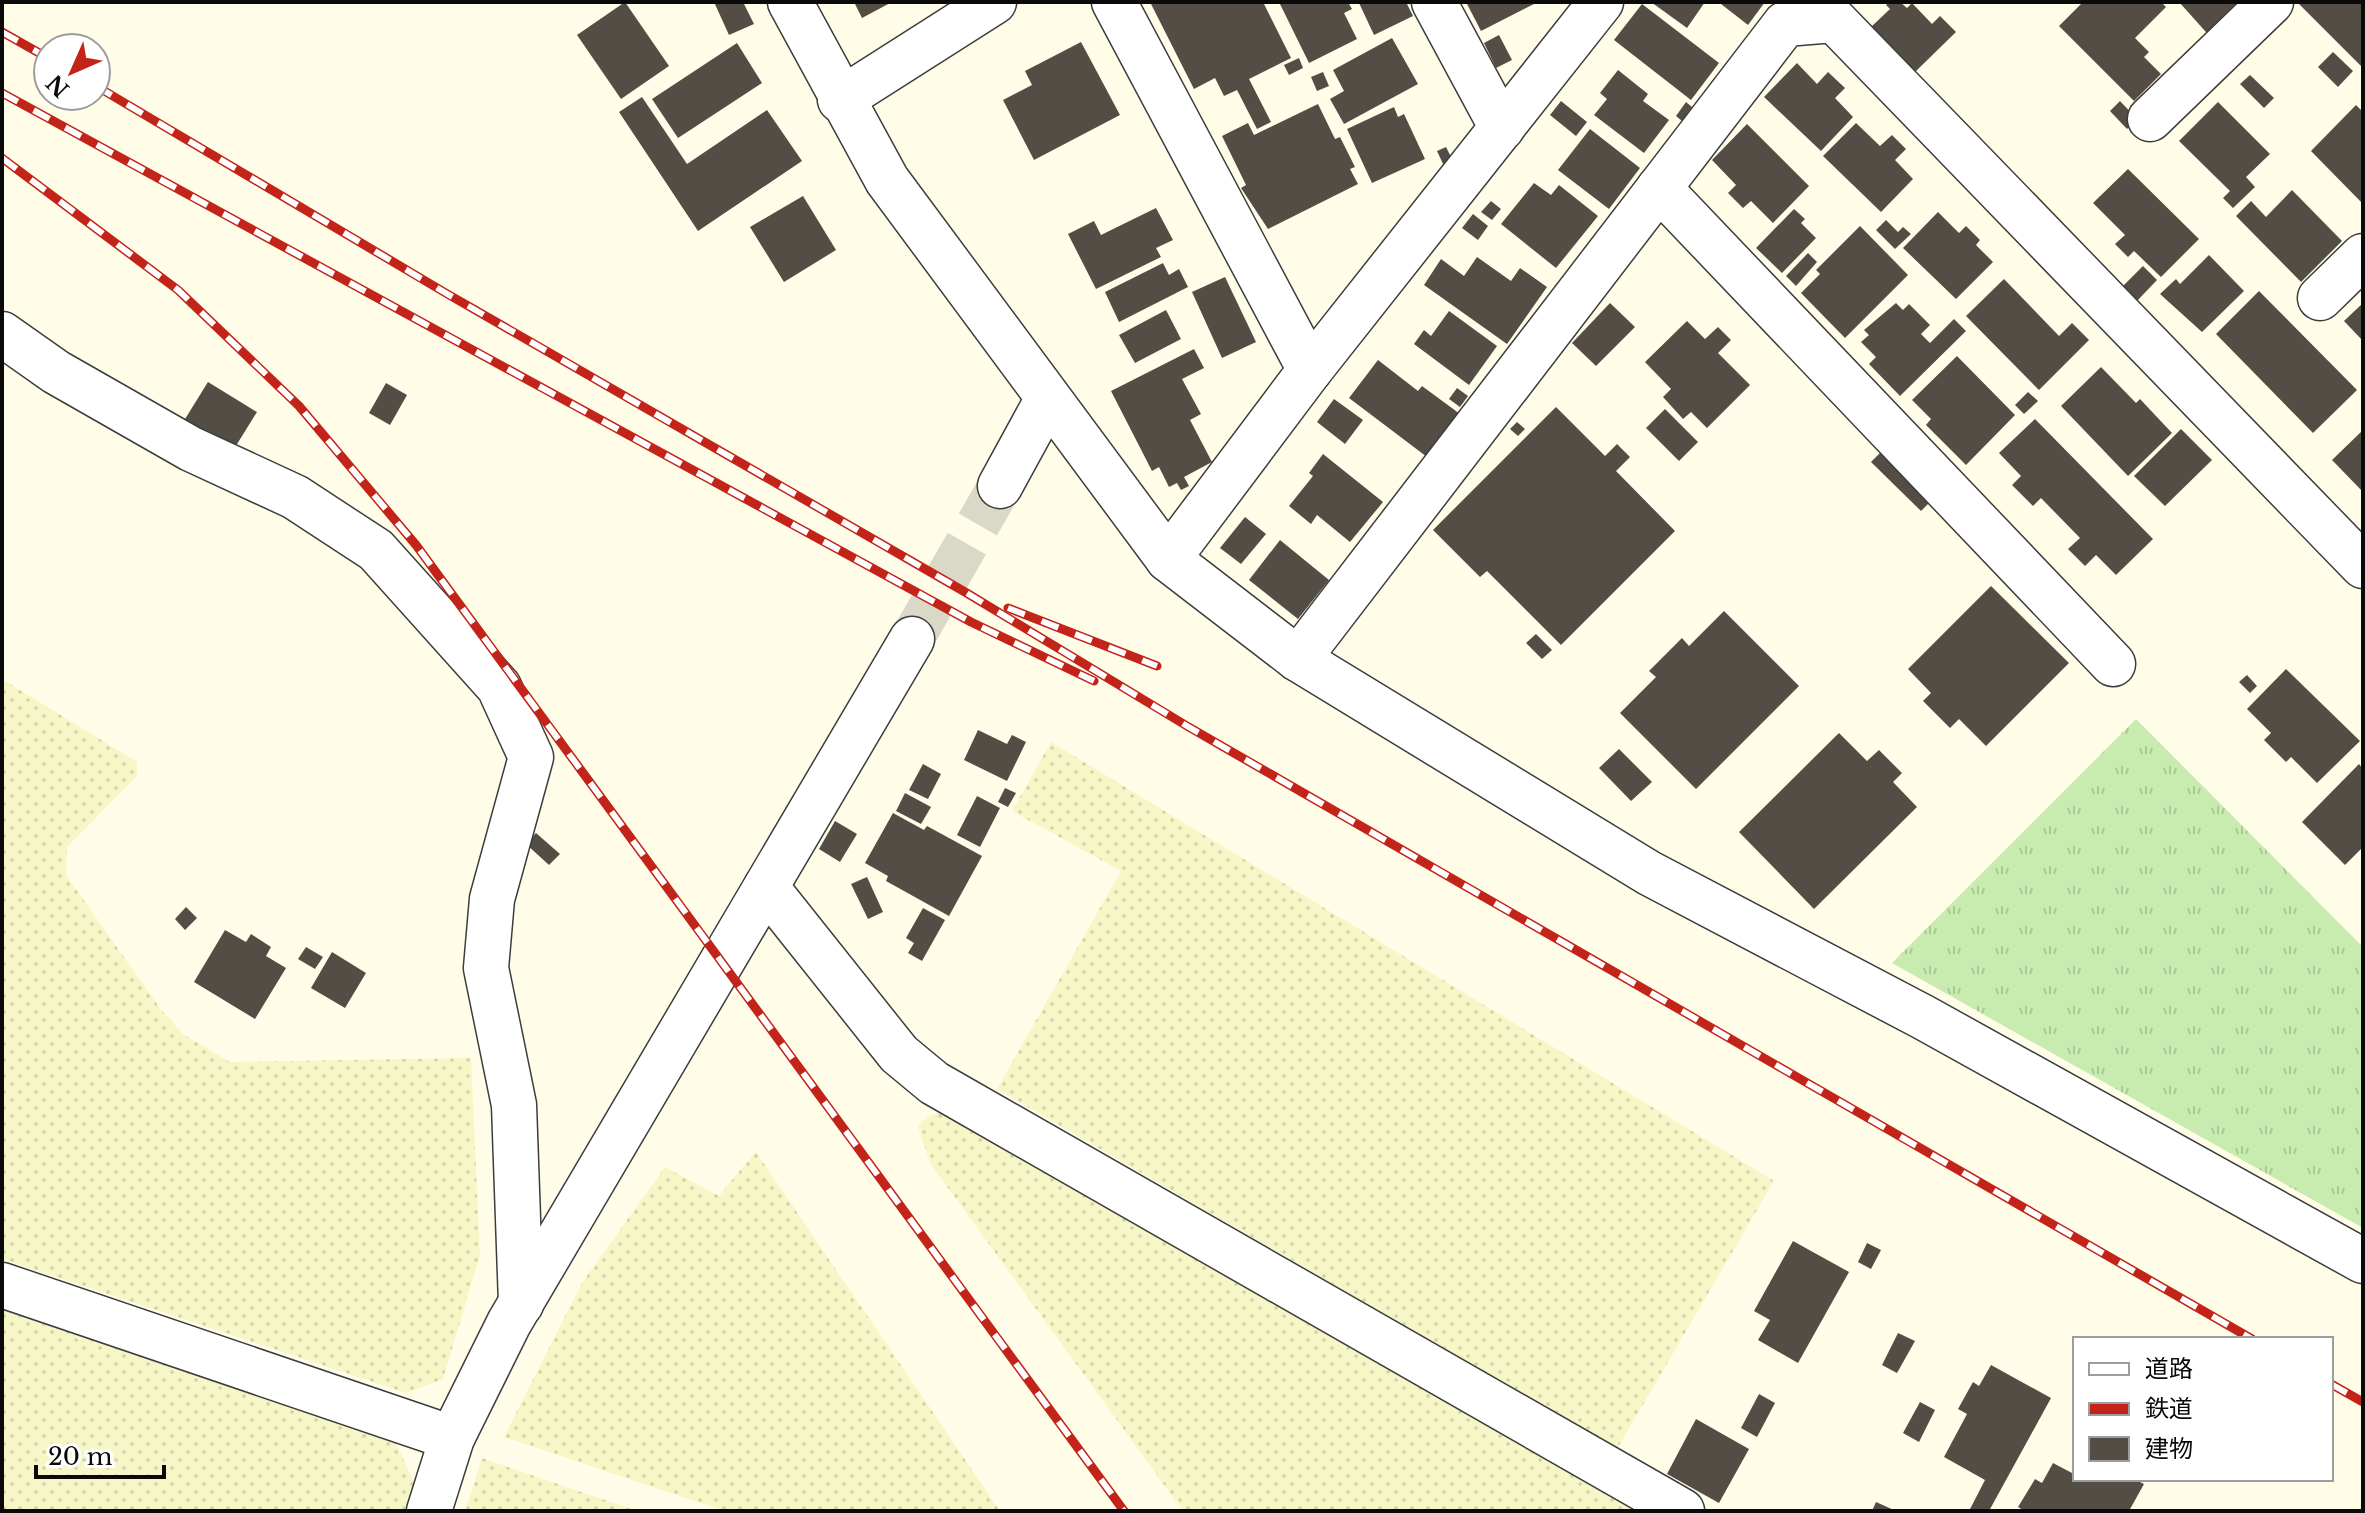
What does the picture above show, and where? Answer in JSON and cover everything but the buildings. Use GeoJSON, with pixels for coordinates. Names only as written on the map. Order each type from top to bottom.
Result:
{"type":"FeatureCollection","features":[{"type":"Feature","properties":{"kind":"street"},"geometry":{"type":"LineString","coordinates":[[790,2],[840,100],[887,180],[1047,400],[1168,559],[1298,659],[1649,873],[1923,1017],[2363,1261]]}},
{"type":"Feature","properties":{"kind":"street"},"geometry":{"type":"LineString","coordinates":[[840,100],[994,2]]}},
{"type":"Feature","properties":{"kind":"street"},"geometry":{"type":"LineString","coordinates":[[1114,2],[1310,370]]}},
{"type":"Feature","properties":{"kind":"street"},"geometry":{"type":"LineString","coordinates":[[1434,2],[1502,128]]}},
{"type":"Feature","properties":{"kind":"street"},"geometry":{"type":"LineString","coordinates":[[1168,559],[1310,370],[1601,2]]}},
{"type":"Feature","properties":{"kind":"street"},"geometry":{"type":"LineString","coordinates":[[2150,119],[2271,2]]}},
{"type":"Feature","properties":{"kind":"street"},"geometry":{"type":"LineString","coordinates":[[1298,659],[1785,24],[1834,20],[2363,566]]}},
{"type":"Feature","properties":{"kind":"street"},"geometry":{"type":"LineString","coordinates":[[1659,188],[2113,664]]}},
{"type":"Feature","properties":{"kind":"street"},"geometry":{"type":"LineString","coordinates":[[2320,298],[2363,256]]}},
{"type":"Feature","properties":{"kind":"street"},"geometry":{"type":"LineString","coordinates":[[2,334],[69,380],[191,449],[295,497],[376,550],[499,687],[531,757],[492,899],[486,968],[514,1105],[521,1304]]}},
{"type":"Feature","properties":{"kind":"street"},"geometry":{"type":"LineString","coordinates":[[1000,486],[1047,400]]}},
{"type":"Feature","properties":{"kind":"street"},"geometry":{"type":"LineString","coordinates":[[429,1511],[452,1438],[521,1304],[912,639]]}},
{"type":"Feature","properties":{"kind":"street"},"geometry":{"type":"LineString","coordinates":[[766,887],[899,1054],[934,1083],[1682,1511]]}},
{"type":"Feature","properties":{"kind":"street"},"geometry":{"type":"LineString","coordinates":[[2,1285],[452,1438]]}},
{"type":"Feature","properties":{"kind":"green space"},"geometry":{"type":"Polygon","coordinates":[[[2,679],[137,762],[137,776],[67,847],[66,875],[162,1011],[183,1034],[230,1062],[471,1058],[480,1255],[443,1379],[406,1393],[2,1259],[2,679]]]}},
{"type":"Feature","properties":{"kind":"green space"},"geometry":{"type":"Polygon","coordinates":[[[2136,719],[2363,947],[2363,1228],[1892,963],[2136,719]]]}},
{"type":"Feature","properties":{"kind":"green space"},"geometry":{"type":"Polygon","coordinates":[[[1051,742],[1774,1181],[1617,1449],[997,1089],[1121,871],[1012,811],[1051,742]]]}},
{"type":"Feature","properties":{"kind":"green space"},"geometry":{"type":"Polygon","coordinates":[[[950,1110],[1642,1511],[1183,1511],[930,1163],[918,1126],[928,1116],[950,1110]]]}},
{"type":"Feature","properties":{"kind":"green space"},"geometry":{"type":"Polygon","coordinates":[[[756,1151],[1000,1511],[724,1511],[504,1437],[582,1283],[665,1167],[719,1196],[756,1151]]]}},
{"type":"Feature","properties":{"kind":"green space"},"geometry":{"type":"Polygon","coordinates":[[[2,1304],[394,1438],[415,1486],[406,1511],[2,1511],[2,1304]]]}},
{"type":"Feature","properties":{"kind":"green space"},"geometry":{"type":"Polygon","coordinates":[[[482,1458],[637,1511],[465,1511],[482,1458]]]}},
{"type":"Feature","properties":{"kind":"tunnel"},"geometry":{"type":"LineString","coordinates":[[912,639],[1000,486]]}},
{"type":"Feature","properties":{"kind":"railway"},"geometry":{"type":"LineString","coordinates":[[2,32],[32,49]]}},
{"type":"Feature","properties":{"kind":"railway"},"geometry":{"type":"LineString","coordinates":[[2,93],[971,622],[1094,681]]}},
{"type":"Feature","properties":{"kind":"railway"},"geometry":{"type":"LineString","coordinates":[[112,95],[444,292],[965,592],[1187,726],[2249,1337]]}},
{"type":"Feature","properties":{"kind":"railway"},"geometry":{"type":"LineString","coordinates":[[2,158],[178,290],[299,406],[416,545],[1124,1511]]}},
{"type":"Feature","properties":{"kind":"railway"},"geometry":{"type":"LineString","coordinates":[[1008,608],[1157,666]]}},
{"type":"Feature","properties":{"kind":"railway"},"geometry":{"type":"LineString","coordinates":[[2333,1385],[2363,1402]]}}]}
